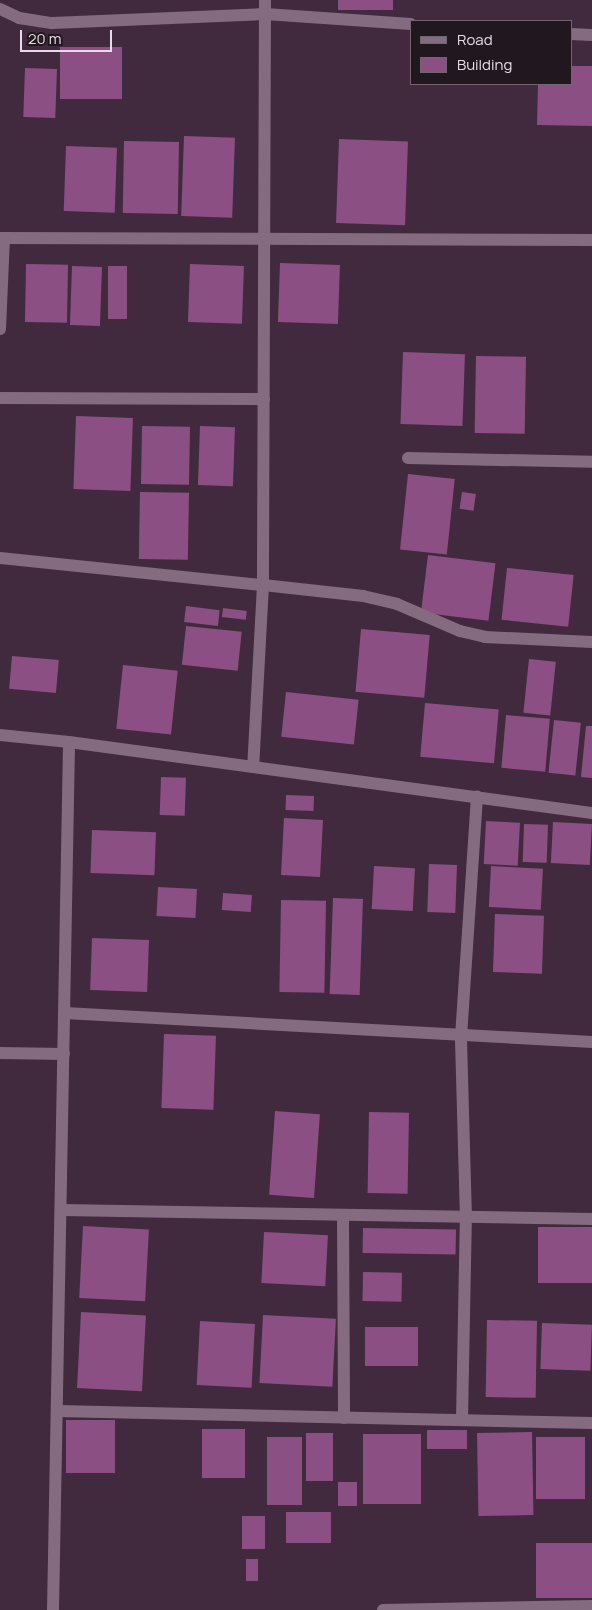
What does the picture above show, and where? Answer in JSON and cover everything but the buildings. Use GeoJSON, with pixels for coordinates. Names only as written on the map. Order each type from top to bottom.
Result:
{"type":"FeatureCollection","features":[{"type":"Feature","properties":{"kind":"street"},"geometry":{"type":"LineString","coordinates":[[253,767],[263,585],[266,237],[265,0]]}},
{"type":"Feature","properties":{"kind":"street"},"geometry":{"type":"LineString","coordinates":[[0,9],[19,18],[52,23],[265,14],[410,24]]}},
{"type":"Feature","properties":{"kind":"street"},"geometry":{"type":"LineString","coordinates":[[572,34],[592,35]]}},
{"type":"Feature","properties":{"kind":"street"},"geometry":{"type":"LineString","coordinates":[[0,329],[2,238],[266,237],[592,240]]}},
{"type":"Feature","properties":{"kind":"street"},"geometry":{"type":"LineString","coordinates":[[0,398],[264,399]]}},
{"type":"Feature","properties":{"kind":"street"},"geometry":{"type":"LineString","coordinates":[[408,458],[592,462]]}},
{"type":"Feature","properties":{"kind":"street"},"geometry":{"type":"LineString","coordinates":[[0,558],[363,596],[397,604],[460,631],[485,637],[592,642]]}},
{"type":"Feature","properties":{"kind":"street"},"geometry":{"type":"LineString","coordinates":[[0,735],[69,742],[592,813]]}},
{"type":"Feature","properties":{"kind":"street"},"geometry":{"type":"LineString","coordinates":[[53,1610],[62,1210],[69,742]]}},
{"type":"Feature","properties":{"kind":"street"},"geometry":{"type":"LineString","coordinates":[[462,1420],[466,1219],[461,1037],[477,797]]}},
{"type":"Feature","properties":{"kind":"street"},"geometry":{"type":"LineString","coordinates":[[65,1013],[461,1037],[592,1042]]}},
{"type":"Feature","properties":{"kind":"street"},"geometry":{"type":"LineString","coordinates":[[0,1053],[64,1054]]}},
{"type":"Feature","properties":{"kind":"street"},"geometry":{"type":"LineString","coordinates":[[62,1210],[466,1219],[592,1219]]}},
{"type":"Feature","properties":{"kind":"street"},"geometry":{"type":"LineString","coordinates":[[343,1216],[344,1418]]}},
{"type":"Feature","properties":{"kind":"street"},"geometry":{"type":"LineString","coordinates":[[58,1411],[592,1423]]}},
{"type":"Feature","properties":{"kind":"street"},"geometry":{"type":"LineString","coordinates":[[383,1610],[592,1606]]}}]}
